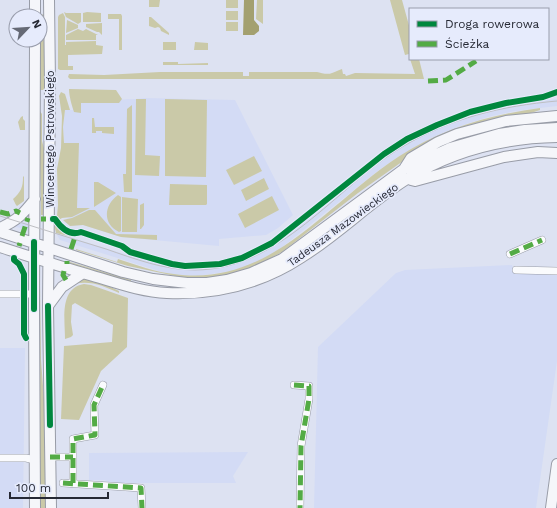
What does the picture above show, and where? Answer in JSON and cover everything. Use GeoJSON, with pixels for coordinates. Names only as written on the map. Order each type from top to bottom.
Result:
{"type":"FeatureCollection","features":[{"type":"Feature","properties":{"kind":"street","name":"Wincentego Pstrowskiego"},"geometry":{"type":"LineString","coordinates":[[35,8],[49,5],[50,103],[48,306],[51,508]]}},
{"type":"Feature","properties":{"kind":"street","name":"Wincentego Pstrowskiego"},"geometry":{"type":"LineString","coordinates":[[34,258],[35,48]]}},
{"type":"Feature","properties":{"kind":"street"},"geometry":{"type":"LineString","coordinates":[[557,116],[506,121],[457,134],[438,142],[411,158],[405,174],[415,181],[504,156],[538,152],[557,153]]}},
{"type":"Feature","properties":{"kind":"street","name":"Tadeusza Mazowieckiego"},"geometry":{"type":"LineString","coordinates":[[0,232],[123,272],[153,279],[187,283],[207,283],[227,280],[251,273],[282,259],[405,174],[450,148],[499,134],[525,130],[557,128]]}},
{"type":"Feature","properties":{"kind":"street","name":"Tadeusza Mazowieckiego"},"geometry":{"type":"LineString","coordinates":[[0,247],[122,285],[165,293],[219,290],[241,286],[268,276],[302,257],[405,174],[480,147],[521,139],[557,137]]}},
{"type":"Feature","properties":{"kind":"street"},"geometry":{"type":"LineString","coordinates":[[0,228],[15,221],[35,199]]}},
{"type":"Feature","properties":{"kind":"street"},"geometry":{"type":"LineString","coordinates":[[510,254],[542,240]]}},
{"type":"Feature","properties":{"kind":"street"},"geometry":{"type":"LineString","coordinates":[[34,258],[35,508]]}},
{"type":"Feature","properties":{"kind":"street"},"geometry":{"type":"LineString","coordinates":[[516,270],[557,271]]}},
{"type":"Feature","properties":{"kind":"street"},"geometry":{"type":"LineString","coordinates":[[48,306],[62,287],[83,273]]}},
{"type":"Feature","properties":{"kind":"street"},"geometry":{"type":"LineString","coordinates":[[0,294],[34,294]]}},
{"type":"Feature","properties":{"kind":"street"},"geometry":{"type":"LineString","coordinates":[[73,483],[74,439],[94,435],[94,405],[103,385]]}},
{"type":"Feature","properties":{"kind":"street"},"geometry":{"type":"LineString","coordinates":[[294,385],[309,386],[310,399],[301,446],[300,508]]}},
{"type":"Feature","properties":{"kind":"street"},"geometry":{"type":"LineString","coordinates":[[50,457],[73,457]]}},
{"type":"Feature","properties":{"kind":"street"},"geometry":{"type":"LineString","coordinates":[[0,458],[26,458],[35,460]]}},
{"type":"Feature","properties":{"kind":"street"},"geometry":{"type":"LineString","coordinates":[[551,508],[557,464]]}},
{"type":"Feature","properties":{"kind":"street"},"geometry":{"type":"LineString","coordinates":[[63,483],[141,488],[142,508]]}},
{"type":"Feature","properties":{"kind":"shaded area"},"geometry":{"type":"Polygon","coordinates":[[[244,0],[254,0],[254,20],[259,26],[259,31],[254,35],[243,35],[244,0]]]}},
{"type":"Feature","properties":{"kind":"shaded area"},"geometry":{"type":"Polygon","coordinates":[[[145,98],[235,100],[293,215],[278,228],[266,235],[219,239],[219,246],[121,237],[83,225],[70,226],[64,221],[69,217],[63,127],[65,110],[73,110],[72,101],[145,98]]]}},
{"type":"Feature","properties":{"kind":"shaded area"},"geometry":{"type":"Polygon","coordinates":[[[557,99],[557,106],[515,111],[488,117],[436,136],[398,157],[379,170],[276,252],[256,263],[232,271],[197,276],[162,272],[60,240],[56,233],[144,260],[171,266],[206,268],[236,262],[256,255],[272,246],[299,226],[373,165],[422,134],[480,111],[508,105],[557,99]]]}},
{"type":"Feature","properties":{"kind":"shaded area"},"geometry":{"type":"Polygon","coordinates":[[[20,221],[30,224],[30,231],[13,226],[20,221]]]}},
{"type":"Feature","properties":{"kind":"shaded area"},"geometry":{"type":"Polygon","coordinates":[[[512,265],[514,271],[557,274],[557,361],[536,508],[314,508],[318,347],[396,273],[405,270],[512,265]]]}},
{"type":"Feature","properties":{"kind":"shaded area"},"geometry":{"type":"Polygon","coordinates":[[[0,348],[25,348],[23,508],[0,508],[0,348]]]}},
{"type":"Feature","properties":{"kind":"shaded area"},"geometry":{"type":"Polygon","coordinates":[[[248,452],[233,476],[236,483],[110,483],[105,480],[89,480],[89,453],[248,452]]]}},
{"type":"Feature","properties":{"kind":"green space"},"geometry":{"type":"Polygon","coordinates":[[[149,0],[160,0],[159,7],[149,7],[149,0]]]}},
{"type":"Feature","properties":{"kind":"green space"},"geometry":{"type":"Polygon","coordinates":[[[226,0],[238,0],[238,8],[226,8],[226,0]]]}},
{"type":"Feature","properties":{"kind":"green space"},"geometry":{"type":"Polygon","coordinates":[[[257,0],[263,0],[263,24],[256,19],[257,0]]]}},
{"type":"Feature","properties":{"kind":"green space"},"geometry":{"type":"Polygon","coordinates":[[[390,0],[402,0],[409,25],[409,54],[405,55],[390,0]]]}},
{"type":"Feature","properties":{"kind":"green space"},"geometry":{"type":"Polygon","coordinates":[[[226,11],[238,11],[238,20],[226,20],[226,11]]]}},
{"type":"Feature","properties":{"kind":"green space"},"geometry":{"type":"Polygon","coordinates":[[[64,12],[81,13],[81,22],[78,24],[66,17],[64,12]]]}},
{"type":"Feature","properties":{"kind":"green space"},"geometry":{"type":"Polygon","coordinates":[[[63,13],[65,17],[65,45],[66,42],[96,41],[96,45],[103,46],[102,54],[68,55],[68,66],[73,66],[73,70],[58,69],[58,17],[63,13]]]}},
{"type":"Feature","properties":{"kind":"green space"},"geometry":{"type":"Polygon","coordinates":[[[83,13],[101,13],[101,22],[83,22],[83,13]]]}},
{"type":"Feature","properties":{"kind":"green space"},"geometry":{"type":"Polygon","coordinates":[[[108,14],[121,14],[122,16],[122,50],[119,50],[119,19],[108,19],[108,14]]]}},
{"type":"Feature","properties":{"kind":"green space"},"geometry":{"type":"Polygon","coordinates":[[[149,17],[151,17],[169,33],[169,35],[161,31],[158,27],[155,28],[149,26],[149,17]]]}},
{"type":"Feature","properties":{"kind":"green space"},"geometry":{"type":"Polygon","coordinates":[[[67,20],[78,25],[78,28],[66,33],[67,20]]]}},
{"type":"Feature","properties":{"kind":"green space"},"geometry":{"type":"Polygon","coordinates":[[[226,22],[238,22],[238,31],[226,31],[226,22]]]}},
{"type":"Feature","properties":{"kind":"green space"},"geometry":{"type":"Polygon","coordinates":[[[102,23],[102,35],[99,32],[86,27],[86,24],[102,23]]]}},
{"type":"Feature","properties":{"kind":"green space"},"geometry":{"type":"Polygon","coordinates":[[[78,29],[83,31],[86,29],[98,35],[96,35],[96,40],[66,40],[66,35],[78,29]]]}},
{"type":"Feature","properties":{"kind":"green space"},"geometry":{"type":"Polygon","coordinates":[[[163,42],[176,42],[176,50],[163,50],[163,42]]]}},
{"type":"Feature","properties":{"kind":"green space"},"geometry":{"type":"Polygon","coordinates":[[[195,42],[208,43],[208,50],[194,50],[195,42]]]}},
{"type":"Feature","properties":{"kind":"green space"},"geometry":{"type":"Polygon","coordinates":[[[40,48],[44,48],[45,90],[39,90],[40,48]]]}},
{"type":"Feature","properties":{"kind":"green space"},"geometry":{"type":"Polygon","coordinates":[[[410,60],[419,60],[424,79],[70,79],[68,77],[69,74],[104,75],[160,72],[243,72],[243,76],[249,76],[249,72],[317,72],[329,74],[342,69],[343,74],[346,76],[355,73],[415,74],[410,60]]]}},
{"type":"Feature","properties":{"kind":"green space"},"geometry":{"type":"Polygon","coordinates":[[[163,62],[178,62],[178,64],[208,63],[208,65],[163,65],[163,62]]]}},
{"type":"Feature","properties":{"kind":"green space"},"geometry":{"type":"Polygon","coordinates":[[[69,89],[116,90],[122,99],[119,103],[81,103],[81,113],[74,112],[69,89]]]}},
{"type":"Feature","properties":{"kind":"green space"},"geometry":{"type":"Polygon","coordinates":[[[61,92],[65,94],[70,110],[65,110],[63,127],[64,143],[79,143],[77,208],[90,208],[72,217],[62,218],[59,220],[57,216],[57,169],[61,148],[62,116],[59,96],[61,92]]]}},
{"type":"Feature","properties":{"kind":"green space"},"geometry":{"type":"Polygon","coordinates":[[[136,99],[146,99],[145,155],[160,156],[159,176],[135,175],[136,99]]]}},
{"type":"Feature","properties":{"kind":"green space"},"geometry":{"type":"Polygon","coordinates":[[[165,99],[207,100],[206,177],[165,176],[165,99]]]}},
{"type":"Feature","properties":{"kind":"green space"},"geometry":{"type":"Polygon","coordinates":[[[132,105],[132,192],[124,192],[123,174],[126,174],[127,109],[132,105]]]}},
{"type":"Feature","properties":{"kind":"green space"},"geometry":{"type":"Polygon","coordinates":[[[540,108],[540,110],[420,149],[358,193],[282,252],[254,267],[230,275],[213,278],[185,278],[128,266],[76,250],[117,262],[118,259],[153,270],[174,274],[208,275],[239,268],[268,256],[295,238],[372,176],[414,147],[448,131],[484,119],[540,108]]]}},
{"type":"Feature","properties":{"kind":"green space"},"geometry":{"type":"Polygon","coordinates":[[[39,110],[42,114],[42,141],[45,152],[45,215],[41,215],[39,110]]]}},
{"type":"Feature","properties":{"kind":"green space"},"geometry":{"type":"Polygon","coordinates":[[[23,116],[25,121],[25,130],[20,130],[18,122],[23,116]]]}},
{"type":"Feature","properties":{"kind":"green space"},"geometry":{"type":"Polygon","coordinates":[[[92,118],[94,118],[95,127],[114,127],[114,134],[102,133],[102,131],[92,133],[92,118]]]}},
{"type":"Feature","properties":{"kind":"green space"},"geometry":{"type":"Polygon","coordinates":[[[254,156],[262,171],[234,185],[226,170],[254,156]]]}},
{"type":"Feature","properties":{"kind":"green space"},"geometry":{"type":"Polygon","coordinates":[[[24,176],[24,201],[17,206],[13,199],[21,189],[24,176]]]}},
{"type":"Feature","properties":{"kind":"green space"},"geometry":{"type":"Polygon","coordinates":[[[264,178],[269,189],[246,201],[241,190],[264,178]]]}},
{"type":"Feature","properties":{"kind":"green space"},"geometry":{"type":"Polygon","coordinates":[[[94,182],[98,182],[116,193],[94,207],[94,182]]]}},
{"type":"Feature","properties":{"kind":"green space"},"geometry":{"type":"Polygon","coordinates":[[[170,184],[207,185],[207,204],[169,205],[170,184]]]}},
{"type":"Feature","properties":{"kind":"green space"},"geometry":{"type":"Polygon","coordinates":[[[118,195],[121,197],[121,231],[119,232],[110,224],[107,214],[110,204],[118,195]]]}},
{"type":"Feature","properties":{"kind":"green space"},"geometry":{"type":"Polygon","coordinates":[[[272,196],[279,210],[245,228],[238,214],[272,196]]]}},
{"type":"Feature","properties":{"kind":"green space"},"geometry":{"type":"Polygon","coordinates":[[[122,197],[138,199],[137,232],[122,232],[122,197]]]}},
{"type":"Feature","properties":{"kind":"green space"},"geometry":{"type":"Polygon","coordinates":[[[144,203],[144,225],[140,229],[140,205],[144,203]]]}},
{"type":"Feature","properties":{"kind":"green space"},"geometry":{"type":"Polygon","coordinates":[[[89,210],[95,210],[116,234],[157,235],[157,240],[121,237],[83,225],[70,226],[63,220],[72,218],[89,210]]]}},
{"type":"Feature","properties":{"kind":"green space"},"geometry":{"type":"Polygon","coordinates":[[[54,223],[60,230],[70,234],[72,237],[56,233],[54,223]]]}},
{"type":"Feature","properties":{"kind":"green space"},"geometry":{"type":"Polygon","coordinates":[[[70,262],[131,280],[131,283],[69,265],[70,262]]]}},
{"type":"Feature","properties":{"kind":"green space"},"geometry":{"type":"Polygon","coordinates":[[[86,278],[98,281],[119,291],[119,293],[91,283],[74,284],[81,279],[86,278]]]}},
{"type":"Feature","properties":{"kind":"green space"},"geometry":{"type":"Polygon","coordinates":[[[37,283],[40,284],[41,360],[45,412],[47,508],[38,508],[37,283]]]}},
{"type":"Feature","properties":{"kind":"green space"},"geometry":{"type":"Polygon","coordinates":[[[84,284],[128,298],[127,347],[101,371],[79,420],[61,419],[64,346],[112,342],[113,325],[75,303],[72,305],[71,322],[73,335],[65,339],[64,314],[67,298],[70,292],[76,287],[84,284]]]}},
{"type":"Feature","properties":{"kind":"tram line"},"geometry":{"type":"LineString","coordinates":[[0,216],[161,266],[183,270],[226,266],[254,257],[280,242],[305,224],[377,164],[420,137],[458,121],[496,110],[557,101]]}},
{"type":"Feature","properties":{"kind":"marked path"},"geometry":{"type":"LineString","coordinates":[[428,81],[446,80],[476,61]]}},
{"type":"Feature","properties":{"kind":"marked path"},"geometry":{"type":"LineString","coordinates":[[0,212],[8,214],[16,211],[20,213]]}},
{"type":"Feature","properties":{"kind":"marked path"},"geometry":{"type":"LineString","coordinates":[[22,236],[28,218]]}},
{"type":"Feature","properties":{"kind":"marked path"},"geometry":{"type":"LineString","coordinates":[[41,219],[46,219]]}},
{"type":"Feature","properties":{"kind":"marked path"},"geometry":{"type":"LineString","coordinates":[[71,249],[76,234],[72,232]]}},
{"type":"Feature","properties":{"kind":"marked path"},"geometry":{"type":"LineString","coordinates":[[510,254],[542,240]]}},
{"type":"Feature","properties":{"kind":"marked path"},"geometry":{"type":"LineString","coordinates":[[64,271],[63,275],[66,280]]}},
{"type":"Feature","properties":{"kind":"marked path"},"geometry":{"type":"LineString","coordinates":[[73,483],[73,439],[95,435],[94,405],[103,385]]}},
{"type":"Feature","properties":{"kind":"marked path"},"geometry":{"type":"LineString","coordinates":[[294,385],[309,386],[309,399],[301,446],[300,508]]}},
{"type":"Feature","properties":{"kind":"marked path"},"geometry":{"type":"LineString","coordinates":[[50,457],[73,457]]}},
{"type":"Feature","properties":{"kind":"marked path"},"geometry":{"type":"LineString","coordinates":[[63,483],[141,488],[142,508]]}},
{"type":"Feature","properties":{"kind":"cycle path"},"geometry":{"type":"LineString","coordinates":[[53,219],[55,219],[63,228],[70,232],[81,232],[122,246],[130,252],[172,264],[185,266],[220,264],[242,258],[272,243],[384,154],[407,139],[470,112],[506,103],[543,97],[557,92]]}},
{"type":"Feature","properties":{"kind":"cycle path"},"geometry":{"type":"LineString","coordinates":[[34,242],[34,309]]}},
{"type":"Feature","properties":{"kind":"cycle path"},"geometry":{"type":"LineString","coordinates":[[14,258],[24,274],[24,334],[26,338]]}},
{"type":"Feature","properties":{"kind":"cycle path"},"geometry":{"type":"LineString","coordinates":[[48,306],[50,425]]}}]}
